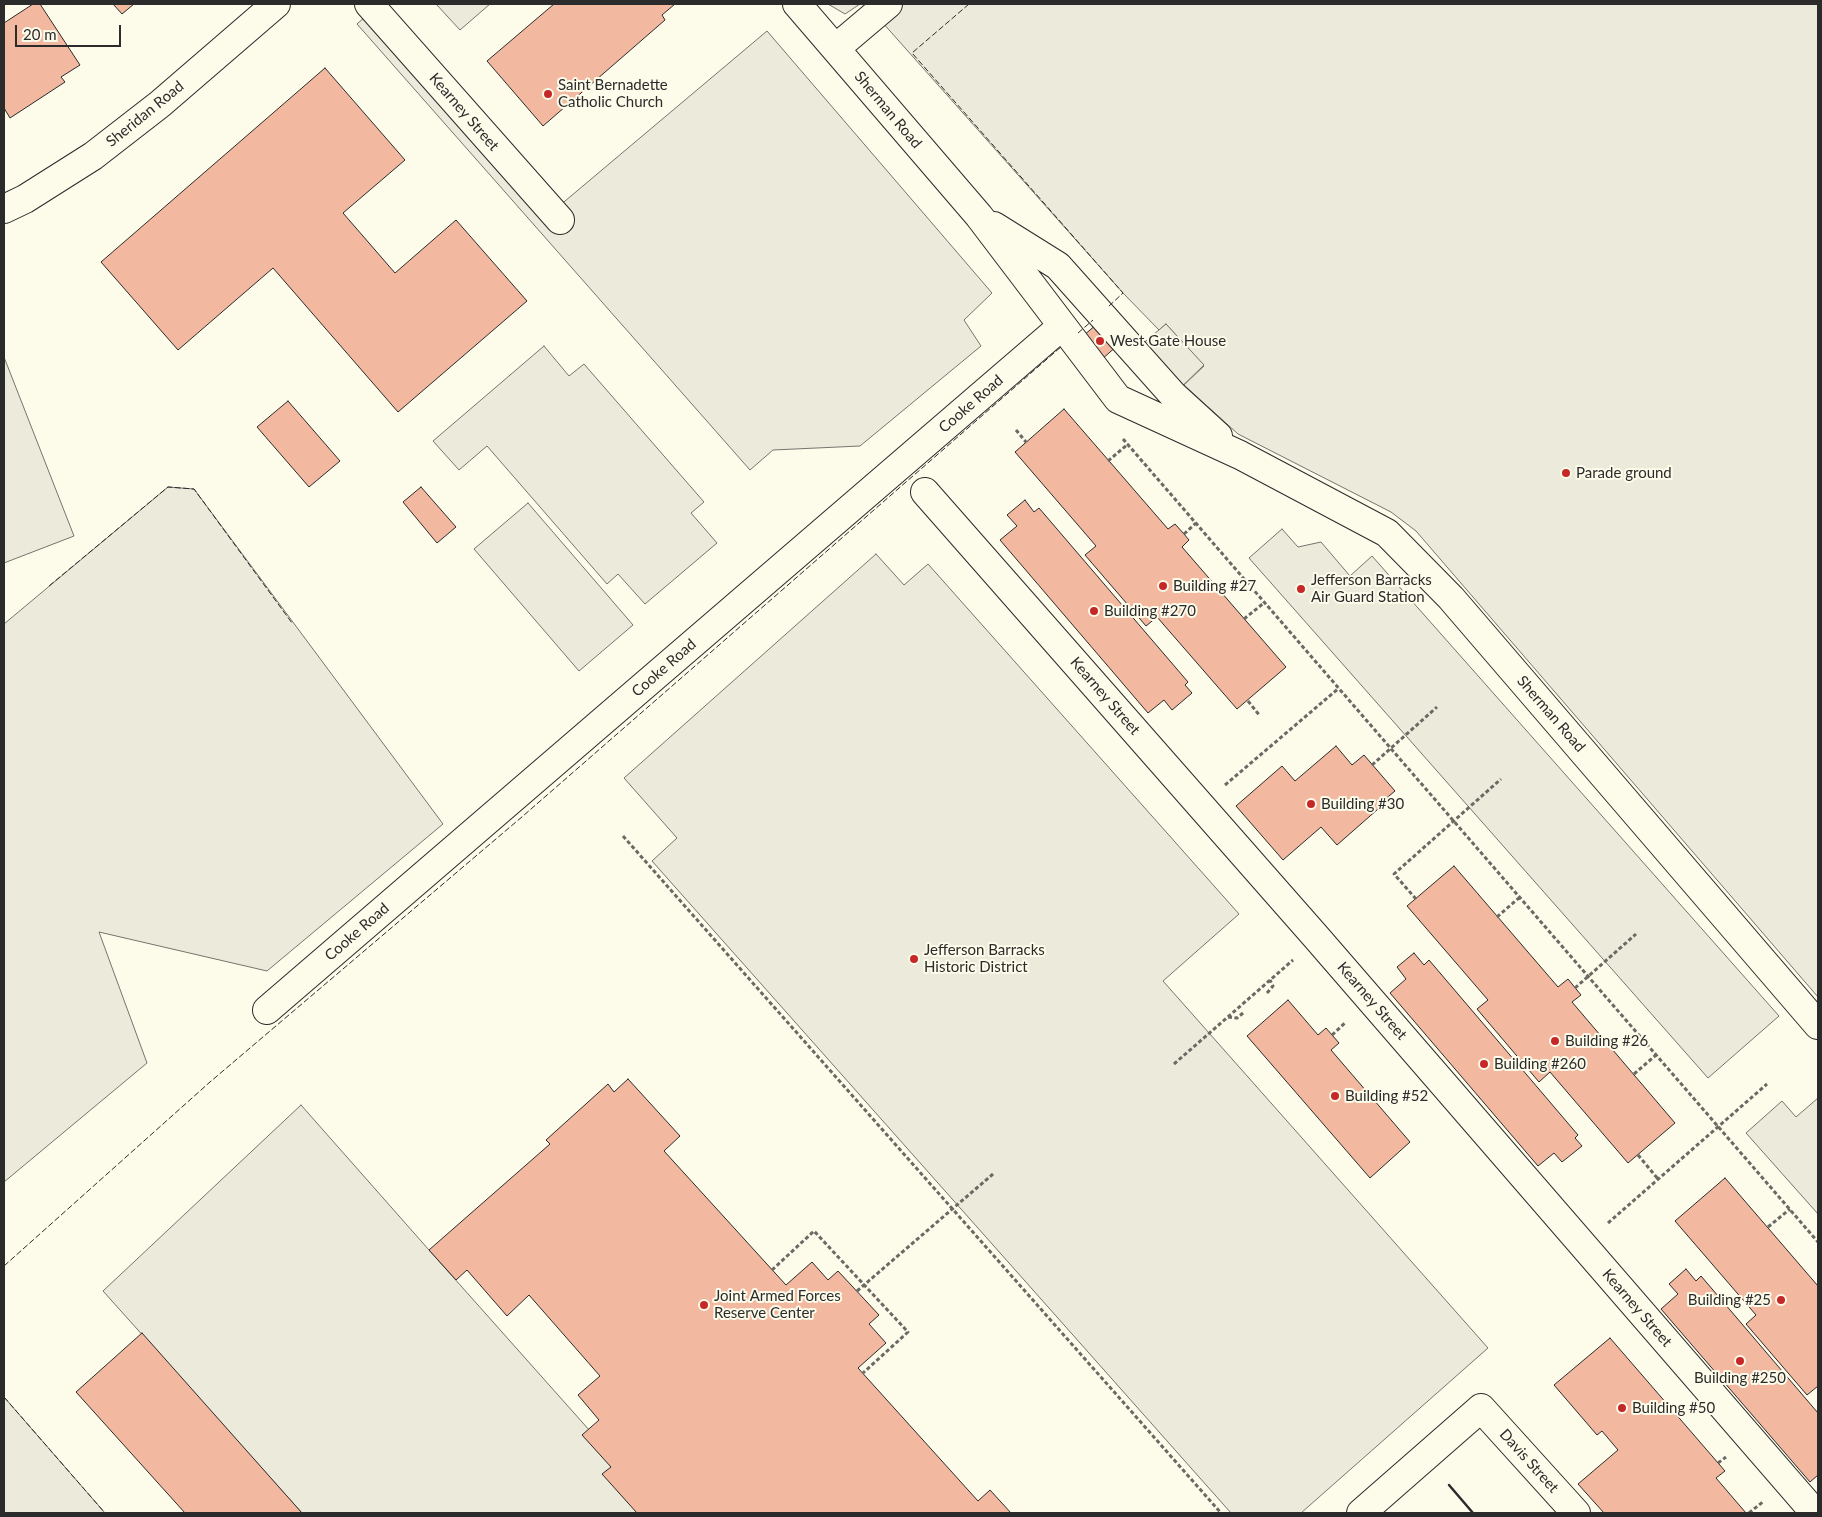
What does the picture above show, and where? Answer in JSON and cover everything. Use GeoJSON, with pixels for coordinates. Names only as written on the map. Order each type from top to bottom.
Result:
{"type":"FeatureCollection","features":[{"type":"Feature","properties":{"kind":"street","name":"Sheridan Road"},"geometry":{"type":"LineString","coordinates":[[4,209],[25,199],[93,156],[160,104],[276,4]]}},
{"type":"Feature","properties":{"kind":"street","name":"Kearney Street"},"geometry":{"type":"LineString","coordinates":[[369,4],[560,220]]}},
{"type":"Feature","properties":{"kind":"street","name":"Sherman Road"},"geometry":{"type":"LineString","coordinates":[[797,4],[979,216]]}},
{"type":"Feature","properties":{"kind":"street"},"geometry":{"type":"LineString","coordinates":[[836,48],[888,4]]}},
{"type":"Feature","properties":{"kind":"street"},"geometry":{"type":"LineString","coordinates":[[979,216],[1118,399],[1240,456]]}},
{"type":"Feature","properties":{"kind":"street"},"geometry":{"type":"LineString","coordinates":[[979,216],[1058,266],[1173,395],[1240,456]]}},
{"type":"Feature","properties":{"kind":"street","name":"Cooke Road"},"geometry":{"type":"LineString","coordinates":[[267,1010],[1062,326]]}},
{"type":"Feature","properties":{"kind":"street","name":"Sherman Road"},"geometry":{"type":"LineString","coordinates":[[1240,456],[1387,533],[1452,598],[1818,1026]]}},
{"type":"Feature","properties":{"kind":"street","name":"Kearney Street"},"geometry":{"type":"LineString","coordinates":[[925,492],[1318,938],[1815,1513]]}},
{"type":"Feature","properties":{"kind":"street","name":"Davis Street"},"geometry":{"type":"LineString","coordinates":[[1361,1513],[1481,1408],[1576,1513]]}},
{"type":"Feature","properties":{"kind":"path"},"geometry":{"type":"LineString","coordinates":[[1016,430],[1026,442]]}},
{"type":"Feature","properties":{"kind":"path"},"geometry":{"type":"LineString","coordinates":[[1122,437],[1818,1242]]}},
{"type":"Feature","properties":{"kind":"path"},"geometry":{"type":"LineString","coordinates":[[1108,461],[1128,444]]}},
{"type":"Feature","properties":{"kind":"path"},"geometry":{"type":"LineString","coordinates":[[1184,534],[1196,523]]}},
{"type":"Feature","properties":{"kind":"path"},"geometry":{"type":"LineString","coordinates":[[1244,619],[1265,602]]}},
{"type":"Feature","properties":{"kind":"path"},"geometry":{"type":"LineString","coordinates":[[1201,805],[1339,688]]}},
{"type":"Feature","properties":{"kind":"path"},"geometry":{"type":"LineString","coordinates":[[1248,700],[1260,716]]}},
{"type":"Feature","properties":{"kind":"path"},"geometry":{"type":"LineString","coordinates":[[1372,765],[1437,707]]}},
{"type":"Feature","properties":{"kind":"path"},"geometry":{"type":"LineString","coordinates":[[1416,899],[1394,874],[1501,779]]}},
{"type":"Feature","properties":{"kind":"path"},"geometry":{"type":"LineString","coordinates":[[623,836],[1221,1513]]}},
{"type":"Feature","properties":{"kind":"path"},"geometry":{"type":"LineString","coordinates":[[1497,917],[1520,897]]}},
{"type":"Feature","properties":{"kind":"path"},"geometry":{"type":"LineString","coordinates":[[1575,988],[1636,934]]}},
{"type":"Feature","properties":{"kind":"path"},"geometry":{"type":"LineString","coordinates":[[1174,1064],[1318,938]]}},
{"type":"Feature","properties":{"kind":"path"},"geometry":{"type":"LineString","coordinates":[[1267,993],[1274,986],[1270,980]]}},
{"type":"Feature","properties":{"kind":"path"},"geometry":{"type":"LineString","coordinates":[[1228,1017],[1237,1018],[1243,1013]]}},
{"type":"Feature","properties":{"kind":"path"},"geometry":{"type":"LineString","coordinates":[[1332,1035],[1350,1018]]}},
{"type":"Feature","properties":{"kind":"path"},"geometry":{"type":"LineString","coordinates":[[1634,1074],[1656,1055]]}},
{"type":"Feature","properties":{"kind":"path"},"geometry":{"type":"LineString","coordinates":[[1583,1245],[1767,1084]]}},
{"type":"Feature","properties":{"kind":"path"},"geometry":{"type":"LineString","coordinates":[[1638,1155],[1658,1180]]}},
{"type":"Feature","properties":{"kind":"path"},"geometry":{"type":"LineString","coordinates":[[857,1291],[993,1174]]}},
{"type":"Feature","properties":{"kind":"path"},"geometry":{"type":"LineString","coordinates":[[1768,1227],[1790,1209]]}},
{"type":"Feature","properties":{"kind":"path"},"geometry":{"type":"LineString","coordinates":[[772,1270],[814,1230],[908,1332],[863,1373]]}},
{"type":"Feature","properties":{"kind":"shaded area"},"geometry":{"type":"Polygon","coordinates":[[[436,4],[490,4],[460,30],[436,4]]]}},
{"type":"Feature","properties":{"kind":"shaded area"},"geometry":{"type":"Polygon","coordinates":[[[828,4],[860,4],[845,14],[828,4]]]}},
{"type":"Feature","properties":{"kind":"shaded area","name":"Parade ground"},"geometry":{"type":"Polygon","coordinates":[[[866,4],[1818,4],[1818,997],[1416,531],[1391,512],[1238,434],[1184,385],[1204,366],[1166,324],[1159,330],[1123,293],[866,4]]]}},
{"type":"Feature","properties":{"kind":"shaded area"},"geometry":{"type":"Polygon","coordinates":[[[374,9],[552,212],[767,31],[992,293],[964,320],[981,346],[860,446],[773,450],[750,470],[357,24],[374,9]]]}},
{"type":"Feature","properties":{"kind":"shaded area"},"geometry":{"type":"Polygon","coordinates":[[[1166,324],[1204,365],[1173,395],[1134,351],[1166,324]]]}},
{"type":"Feature","properties":{"kind":"shaded area"},"geometry":{"type":"Polygon","coordinates":[[[544,346],[569,376],[584,364],[704,502],[691,513],[717,543],[645,604],[618,574],[607,584],[487,446],[459,470],[433,441],[544,346]]]}},
{"type":"Feature","properties":{"kind":"shaded area"},"geometry":{"type":"Polygon","coordinates":[[[4,357],[74,536],[4,563],[4,357]]]}},
{"type":"Feature","properties":{"kind":"shaded area"},"geometry":{"type":"Polygon","coordinates":[[[168,487],[194,489],[443,824],[267,971],[99,932],[147,1063],[4,1182],[4,624],[168,487]]]}},
{"type":"Feature","properties":{"kind":"shaded area"},"geometry":{"type":"Polygon","coordinates":[[[528,503],[633,625],[579,671],[474,549],[528,503]]]}},
{"type":"Feature","properties":{"kind":"shaded area"},"geometry":{"type":"Polygon","coordinates":[[[1282,529],[1298,547],[1321,542],[1350,576],[1372,556],[1779,1016],[1708,1078],[1249,558],[1282,529]]]}},
{"type":"Feature","properties":{"kind":"shaded area"},"geometry":{"type":"Polygon","coordinates":[[[876,554],[904,585],[928,564],[1239,914],[1163,981],[1488,1348],[1301,1513],[1231,1513],[652,861],[677,838],[624,778],[876,554]]]}},
{"type":"Feature","properties":{"kind":"shaded area"},"geometry":{"type":"Polygon","coordinates":[[[1818,1098],[1818,1214],[1746,1133],[1782,1101],[1796,1117],[1818,1098]]]}},
{"type":"Feature","properties":{"kind":"shaded area"},"geometry":{"type":"Polygon","coordinates":[[[301,1105],[663,1513],[302,1513],[103,1291],[301,1105]]]}},
{"type":"Feature","properties":{"kind":"shaded area"},"geometry":{"type":"Polygon","coordinates":[[[4,1397],[105,1513],[4,1513],[4,1397]]]}},
{"type":"Feature","properties":{"kind":"building"},"geometry":{"type":"Polygon","coordinates":[[[33,4],[40,4],[80,65],[61,77],[65,82],[10,118],[4,108],[4,23],[33,4]]]}},
{"type":"Feature","properties":{"kind":"building"},"geometry":{"type":"Polygon","coordinates":[[[113,4],[134,4],[122,14],[113,4]]]}},
{"type":"Feature","properties":{"kind":"building","name":"Saint Bernadette Catholic Church"},"geometry":{"type":"Polygon","coordinates":[[[554,4],[675,4],[662,15],[665,20],[543,126],[487,61],[554,4]]]}},
{"type":"Feature","properties":{"kind":"building"},"geometry":{"type":"Polygon","coordinates":[[[325,68],[405,160],[343,213],[395,273],[456,220],[527,301],[398,412],[273,268],[178,350],[101,262],[325,68]]]}},
{"type":"Feature","properties":{"kind":"building","name":"West Gate House"},"geometry":{"type":"Polygon","coordinates":[[[1098,323],[1118,345],[1101,360],[1082,337],[1098,323]]]}},
{"type":"Feature","properties":{"kind":"building"},"geometry":{"type":"Polygon","coordinates":[[[288,401],[340,461],[309,487],[257,427],[288,401]]]}},
{"type":"Feature","properties":{"kind":"building","name":"Building #27"},"geometry":{"type":"Polygon","coordinates":[[[1064,409],[1168,529],[1175,524],[1184,534],[1189,540],[1182,547],[1286,667],[1237,709],[1157,617],[1146,626],[1085,555],[1096,546],[1015,452],[1064,409]]]}},
{"type":"Feature","properties":{"kind":"building"},"geometry":{"type":"Polygon","coordinates":[[[421,487],[456,527],[437,543],[403,502],[421,487]]]}},
{"type":"Feature","properties":{"kind":"building","name":"Building #270"},"geometry":{"type":"Polygon","coordinates":[[[1025,500],[1034,512],[1039,508],[1188,682],[1185,685],[1192,693],[1172,710],[1164,700],[1148,713],[1000,540],[1017,526],[1007,515],[1025,500]]]}},
{"type":"Feature","properties":{"kind":"building","name":"Building #30"},"geometry":{"type":"Polygon","coordinates":[[[1336,746],[1352,765],[1364,755],[1395,791],[1383,801],[1386,802],[1337,845],[1321,827],[1283,860],[1236,806],[1282,766],[1295,781],[1336,746]]]}},
{"type":"Feature","properties":{"kind":"building","name":"Building #26"},"geometry":{"type":"Polygon","coordinates":[[[1454,866],[1558,987],[1568,979],[1581,995],[1572,1002],[1675,1123],[1628,1163],[1550,1072],[1539,1082],[1477,1009],[1488,1000],[1407,906],[1454,866]]]}},
{"type":"Feature","properties":{"kind":"building","name":"Building #260"},"geometry":{"type":"Polygon","coordinates":[[[1414,953],[1424,965],[1429,960],[1578,1135],[1575,1138],[1582,1146],[1562,1162],[1554,1153],[1538,1166],[1390,993],[1406,979],[1397,967],[1414,953]]]}},
{"type":"Feature","properties":{"kind":"building","name":"Building #52"},"geometry":{"type":"Polygon","coordinates":[[[1288,1000],[1318,1035],[1326,1028],[1339,1043],[1331,1050],[1410,1142],[1370,1178],[1247,1036],[1288,1000]]]}},
{"type":"Feature","properties":{"kind":"building","name":"Joint Armed Forces Reserve Center"},"geometry":{"type":"Polygon","coordinates":[[[628,1079],[680,1136],[664,1151],[786,1285],[812,1262],[828,1280],[838,1271],[879,1315],[869,1324],[886,1343],[858,1368],[978,1501],[990,1490],[1011,1513],[637,1513],[602,1474],[611,1467],[582,1435],[599,1420],[578,1395],[600,1376],[529,1295],[507,1316],[467,1270],[456,1280],[429,1250],[550,1144],[546,1140],[608,1084],[614,1092],[628,1079]]]}},
{"type":"Feature","properties":{"kind":"building","name":"Building #25"},"geometry":{"type":"Polygon","coordinates":[[[1725,1178],[1818,1286],[1818,1386],[1807,1395],[1746,1324],[1756,1315],[1675,1221],[1725,1178]]]}},
{"type":"Feature","properties":{"kind":"building","name":"Building #250"},"geometry":{"type":"Polygon","coordinates":[[[1686,1269],[1696,1281],[1701,1276],[1818,1413],[1818,1475],[1810,1482],[1661,1309],[1678,1294],[1669,1284],[1686,1269]]]}},
{"type":"Feature","properties":{"kind":"building"},"geometry":{"type":"Polygon","coordinates":[[[142,1333],[302,1513],[185,1513],[76,1392],[142,1333]]]}},
{"type":"Feature","properties":{"kind":"building","name":"Building #50"},"geometry":{"type":"Polygon","coordinates":[[[1610,1338],[1725,1471],[1716,1478],[1746,1513],[1604,1513],[1578,1484],[1618,1450],[1602,1431],[1597,1435],[1554,1385],[1610,1338]]]}},
{"type":"Feature","properties":{"kind":"fence"},"geometry":{"type":"LineString","coordinates":[[969,4],[912,53],[1123,293],[1108,307]]}},
{"type":"Feature","properties":{"kind":"fence"},"geometry":{"type":"LineString","coordinates":[[1078,333],[1093,320]]}},
{"type":"Feature","properties":{"kind":"fence"},"geometry":{"type":"LineString","coordinates":[[4,1266],[210,1082],[523,816],[1062,346]]}},
{"type":"Feature","properties":{"kind":"fence"},"geometry":{"type":"LineString","coordinates":[[49,586],[168,487],[194,489],[292,623]]}},
{"type":"Feature","properties":{"kind":"fence"},"geometry":{"type":"LineString","coordinates":[[4,1397],[105,1513]]}},
{"type":"Feature","properties":{"kind":"wall"},"geometry":{"type":"LineString","coordinates":[[1449,1485],[1473,1513]]}},
{"type":"Feature","properties":{"kind":"place","name":"Saint Bernadette Catholic Church"},"geometry":{"type":"Point","coordinates":[548,94]}},
{"type":"Feature","properties":{"kind":"place","name":"West Gate House"},"geometry":{"type":"Point","coordinates":[1100,341]}},
{"type":"Feature","properties":{"kind":"place","name":"Parade ground"},"geometry":{"type":"Point","coordinates":[1566,473]}},
{"type":"Feature","properties":{"kind":"place","name":"Building #27"},"geometry":{"type":"Point","coordinates":[1163,586]}},
{"type":"Feature","properties":{"kind":"place","name":"Jefferson Barracks Air Guard Station"},"geometry":{"type":"Point","coordinates":[1301,589]}},
{"type":"Feature","properties":{"kind":"place","name":"Building #270"},"geometry":{"type":"Point","coordinates":[1094,611]}},
{"type":"Feature","properties":{"kind":"place","name":"Building #30"},"geometry":{"type":"Point","coordinates":[1311,804]}},
{"type":"Feature","properties":{"kind":"place","name":"Jefferson Barracks Historic District"},"geometry":{"type":"Point","coordinates":[914,959]}},
{"type":"Feature","properties":{"kind":"place","name":"Building #26"},"geometry":{"type":"Point","coordinates":[1555,1041]}},
{"type":"Feature","properties":{"kind":"place","name":"Building #260"},"geometry":{"type":"Point","coordinates":[1484,1064]}},
{"type":"Feature","properties":{"kind":"place","name":"Building #52"},"geometry":{"type":"Point","coordinates":[1335,1096]}},
{"type":"Feature","properties":{"kind":"place","name":"Building #25"},"geometry":{"type":"Point","coordinates":[1781,1300]}},
{"type":"Feature","properties":{"kind":"place","name":"Joint Armed Forces Reserve Center"},"geometry":{"type":"Point","coordinates":[704,1305]}},
{"type":"Feature","properties":{"kind":"place","name":"Building #250"},"geometry":{"type":"Point","coordinates":[1740,1361]}},
{"type":"Feature","properties":{"kind":"place","name":"Building #50"},"geometry":{"type":"Point","coordinates":[1622,1408]}}]}
